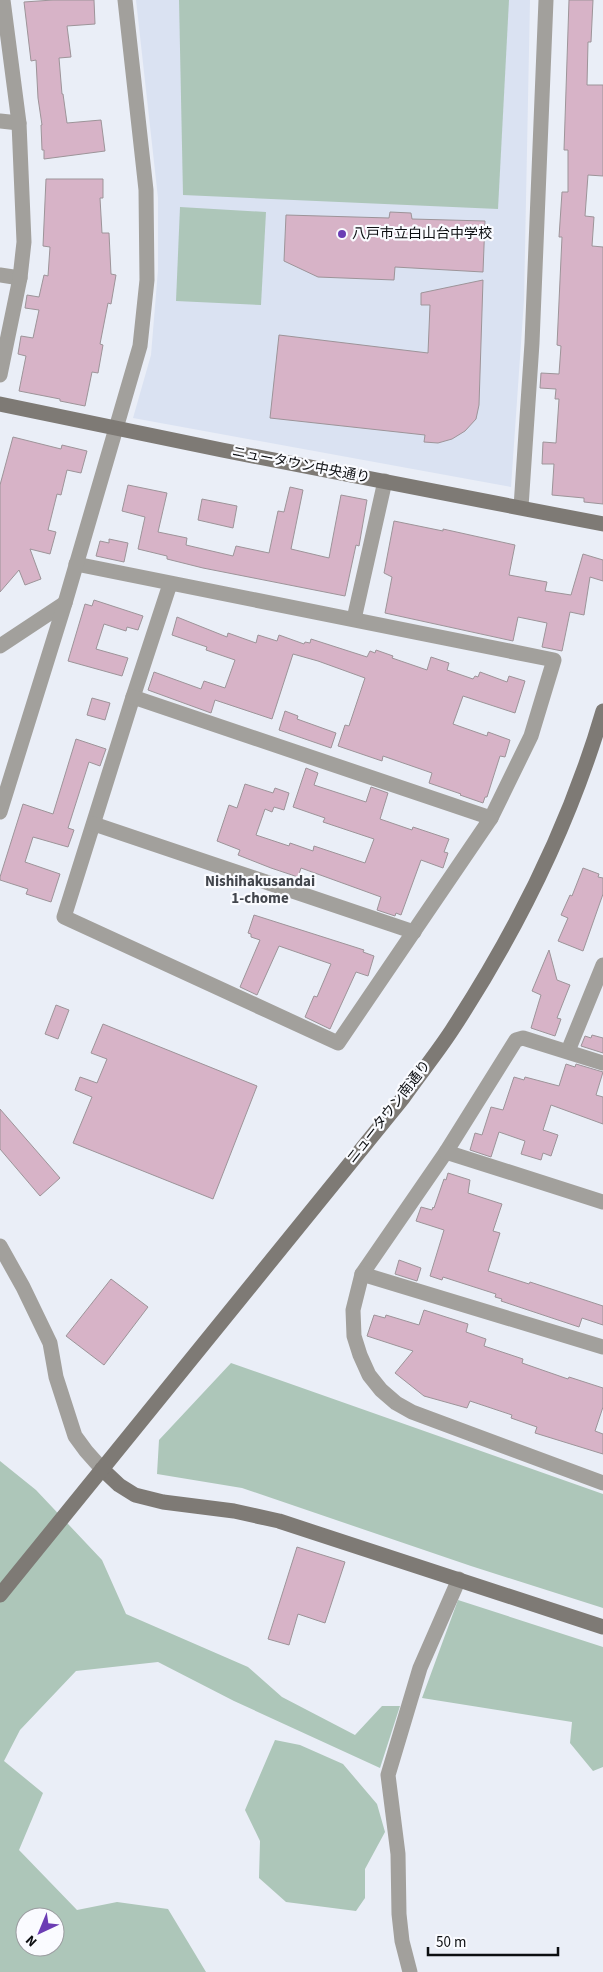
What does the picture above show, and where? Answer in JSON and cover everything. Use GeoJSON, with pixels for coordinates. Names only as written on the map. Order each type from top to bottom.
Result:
{"type":"FeatureCollection","features":[{"type":"Feature","properties":{"kind":"street"},"geometry":{"type":"LineString","coordinates":[[0,375],[20,278],[24,242],[19,123],[3,0]]}},
{"type":"Feature","properties":{"kind":"street"},"geometry":{"type":"LineString","coordinates":[[0,812],[65,603],[140,346],[147,280],[146,190],[126,0]]}},
{"type":"Feature","properties":{"kind":"street"},"geometry":{"type":"LineString","coordinates":[[521,507],[532,343],[546,0]]}},
{"type":"Feature","properties":{"kind":"street"},"geometry":{"type":"LineString","coordinates":[[0,121],[19,123]]}},
{"type":"Feature","properties":{"kind":"street"},"geometry":{"type":"LineString","coordinates":[[0,275],[20,278]]}},
{"type":"Feature","properties":{"kind":"street","name":"ニュータウン中央通り"},"geometry":{"type":"LineString","coordinates":[[0,404],[116,429],[603,524]]}},
{"type":"Feature","properties":{"kind":"street"},"geometry":{"type":"LineString","coordinates":[[354,619],[385,482]]}},
{"type":"Feature","properties":{"kind":"street"},"geometry":{"type":"LineString","coordinates":[[76,564],[554,660],[531,736],[491,818],[338,1043],[64,917],[170,584]]}},
{"type":"Feature","properties":{"kind":"street"},"geometry":{"type":"LineString","coordinates":[[0,646],[65,603]]}},
{"type":"Feature","properties":{"kind":"street"},"geometry":{"type":"LineString","coordinates":[[133,697],[491,818]]}},
{"type":"Feature","properties":{"kind":"street","name":"ニュータウン南通り"},"geometry":{"type":"LineString","coordinates":[[0,1596],[403,1098],[451,1031],[494,961],[532,890],[572,802],[603,711]]}},
{"type":"Feature","properties":{"kind":"street"},"geometry":{"type":"LineString","coordinates":[[94,824],[414,932]]}},
{"type":"Feature","properties":{"kind":"street"},"geometry":{"type":"LineString","coordinates":[[568,1051],[603,965]]}},
{"type":"Feature","properties":{"kind":"street"},"geometry":{"type":"LineString","coordinates":[[603,1063],[522,1038],[516,1040],[446,1152],[362,1274],[353,1310],[354,1336],[369,1375],[381,1390],[396,1403],[412,1412],[603,1483]]}},
{"type":"Feature","properties":{"kind":"street"},"geometry":{"type":"LineString","coordinates":[[446,1152],[603,1202]]}},
{"type":"Feature","properties":{"kind":"street"},"geometry":{"type":"LineString","coordinates":[[0,1246],[23,1287],[50,1343],[56,1377],[76,1436],[86,1450],[119,1485],[135,1495],[163,1502],[234,1511],[279,1521],[603,1628]]}},
{"type":"Feature","properties":{"kind":"street"},"geometry":{"type":"LineString","coordinates":[[362,1274],[603,1347]]}},
{"type":"Feature","properties":{"kind":"street"},"geometry":{"type":"LineString","coordinates":[[410,1972],[402,1941],[398,1914],[398,1854],[388,1774],[420,1668],[459,1579]]}},
{"type":"Feature","properties":{"kind":"shaded area","name":"八戸市立白山台中学校"},"geometry":{"type":"Polygon","coordinates":[[[136,0],[530,0],[524,300],[511,487],[133,418],[151,355],[158,270],[158,198],[136,0]]]}},
{"type":"Feature","properties":{"kind":"green space"},"geometry":{"type":"Polygon","coordinates":[[[179,0],[509,0],[498,209],[183,195],[179,0]]]}},
{"type":"Feature","properties":{"kind":"green space"},"geometry":{"type":"Polygon","coordinates":[[[180,207],[266,212],[261,305],[176,301],[180,207]]]}},
{"type":"Feature","properties":{"kind":"green space"},"geometry":{"type":"Polygon","coordinates":[[[231,1363],[603,1494],[603,1608],[471,1566],[242,1488],[157,1474],[159,1440],[231,1363]]]}},
{"type":"Feature","properties":{"kind":"green space"},"geometry":{"type":"Polygon","coordinates":[[[0,1461],[36,1490],[102,1560],[126,1614],[248,1667],[282,1697],[355,1735],[382,1706],[400,1706],[380,1768],[234,1701],[158,1662],[76,1671],[20,1730],[4,1761],[43,1793],[19,1850],[77,1910],[117,1902],[168,1909],[206,1972],[0,1972],[0,1461]]]}},
{"type":"Feature","properties":{"kind":"green space"},"geometry":{"type":"Polygon","coordinates":[[[458,1600],[603,1647],[603,1767],[593,1771],[570,1743],[572,1722],[422,1698],[458,1600]]]}},
{"type":"Feature","properties":{"kind":"green space"},"geometry":{"type":"Polygon","coordinates":[[[275,1740],[300,1745],[343,1764],[377,1804],[385,1832],[365,1869],[365,1898],[356,1911],[286,1902],[259,1878],[260,1841],[245,1810],[275,1740]]]}},
{"type":"Feature","properties":{"kind":"building"},"geometry":{"type":"Polygon","coordinates":[[[94,0],[95,24],[67,26],[71,57],[59,58],[67,123],[101,120],[105,151],[44,159],[36,60],[31,61],[24,2],[94,0]]]}},
{"type":"Feature","properties":{"kind":"building"},"geometry":{"type":"Polygon","coordinates":[[[569,0],[593,0],[591,42],[588,42],[587,85],[603,85],[603,176],[588,175],[585,216],[594,217],[592,246],[603,247],[603,504],[584,502],[584,498],[552,495],[554,464],[542,464],[543,442],[556,443],[559,399],[555,399],[556,389],[540,388],[541,373],[559,374],[561,346],[557,345],[562,237],[559,237],[562,192],[568,192],[568,150],[564,150],[569,0]]]}},
{"type":"Feature","properties":{"kind":"building"},"geometry":{"type":"Polygon","coordinates":[[[46,179],[103,179],[103,198],[100,198],[102,233],[109,233],[111,274],[116,275],[111,304],[108,303],[100,344],[103,345],[98,373],[92,372],[85,406],[19,391],[26,356],[18,354],[21,336],[33,338],[39,310],[25,308],[27,295],[39,297],[44,275],[48,276],[50,247],[43,246],[46,179]]]}},
{"type":"Feature","properties":{"kind":"building"},"geometry":{"type":"Polygon","coordinates":[[[390,212],[411,213],[412,219],[485,221],[483,272],[395,267],[394,280],[318,277],[284,261],[286,215],[389,218],[390,212]]]}},
{"type":"Feature","properties":{"kind":"building"},"geometry":{"type":"Polygon","coordinates":[[[483,280],[479,405],[476,419],[465,431],[452,439],[438,443],[424,442],[425,435],[270,418],[279,335],[428,353],[430,305],[421,305],[421,293],[483,280]]]}},
{"type":"Feature","properties":{"kind":"building"},"geometry":{"type":"Polygon","coordinates":[[[13,437],[61,449],[62,445],[87,451],[81,473],[67,470],[61,495],[57,494],[48,530],[56,532],[50,554],[30,549],[41,579],[25,585],[19,570],[0,592],[0,485],[13,437]]]}},
{"type":"Feature","properties":{"kind":"building"},"geometry":{"type":"Polygon","coordinates":[[[128,485],[167,493],[158,532],[187,538],[186,545],[233,556],[236,546],[269,553],[278,511],[284,512],[290,487],[303,490],[291,549],[329,558],[341,495],[367,500],[359,546],[356,545],[345,596],[203,568],[138,549],[145,517],[122,511],[128,485]]]}},
{"type":"Feature","properties":{"kind":"building"},"geometry":{"type":"Polygon","coordinates":[[[202,499],[237,506],[233,528],[198,520],[202,499]]]}},
{"type":"Feature","properties":{"kind":"building"},"geometry":{"type":"Polygon","coordinates":[[[394,521],[443,531],[443,529],[515,545],[509,575],[547,582],[545,591],[571,595],[583,554],[603,560],[603,581],[590,577],[584,615],[570,612],[562,651],[542,647],[547,623],[518,617],[513,641],[385,613],[392,577],[384,573],[394,521]]]}},
{"type":"Feature","properties":{"kind":"building"},"geometry":{"type":"Polygon","coordinates":[[[109,539],[128,543],[124,562],[96,556],[100,541],[109,543],[109,539]]]}},
{"type":"Feature","properties":{"kind":"building"},"geometry":{"type":"Polygon","coordinates":[[[94,600],[143,616],[138,630],[127,627],[126,631],[104,624],[96,649],[128,658],[122,676],[68,661],[85,604],[92,606],[94,600]]]}},
{"type":"Feature","properties":{"kind":"building"},"geometry":{"type":"Polygon","coordinates":[[[177,617],[227,637],[228,633],[256,643],[258,635],[277,641],[279,635],[304,644],[305,642],[310,643],[311,639],[367,657],[370,651],[375,653],[376,650],[393,656],[392,658],[427,670],[431,657],[449,663],[447,670],[473,679],[475,676],[478,677],[480,672],[507,682],[509,676],[525,681],[515,713],[463,696],[453,724],[487,736],[488,732],[510,740],[505,757],[500,756],[487,797],[485,797],[483,803],[429,783],[432,773],[383,756],[382,761],[338,746],[345,725],[349,726],[365,678],[318,661],[293,654],[272,719],[215,700],[211,713],[148,690],[154,672],[201,689],[204,681],[225,688],[235,660],[206,650],[207,647],[172,635],[177,617]]]}},
{"type":"Feature","properties":{"kind":"building"},"geometry":{"type":"Polygon","coordinates":[[[92,698],[110,703],[105,720],[87,715],[92,698]]]}},
{"type":"Feature","properties":{"kind":"building"},"geometry":{"type":"Polygon","coordinates":[[[285,711],[298,716],[297,719],[336,733],[331,748],[279,730],[285,711]]]}},
{"type":"Feature","properties":{"kind":"building"},"geometry":{"type":"Polygon","coordinates":[[[76,739],[106,749],[100,766],[89,762],[68,828],[74,830],[68,847],[33,837],[25,862],[60,874],[51,902],[26,894],[28,889],[0,880],[0,877],[23,804],[53,814],[76,739]]]}},
{"type":"Feature","properties":{"kind":"building"},"geometry":{"type":"Polygon","coordinates":[[[306,768],[318,773],[314,785],[366,802],[371,787],[388,793],[380,819],[412,830],[413,827],[449,839],[444,852],[448,853],[443,868],[421,860],[401,915],[396,913],[395,916],[377,910],[381,897],[301,868],[298,877],[271,868],[238,855],[240,850],[217,841],[229,805],[237,808],[245,784],[273,793],[275,788],[289,793],[284,810],[274,807],[272,812],[265,809],[256,835],[289,846],[290,843],[313,851],[314,846],[365,863],[374,839],[323,822],[325,818],[293,807],[306,768]]]}},
{"type":"Feature","properties":{"kind":"building"},"geometry":{"type":"Polygon","coordinates":[[[583,868],[599,874],[598,877],[603,878],[603,894],[583,951],[558,941],[568,918],[561,915],[570,895],[572,896],[583,868]]]}},
{"type":"Feature","properties":{"kind":"building"},"geometry":{"type":"Polygon","coordinates":[[[254,915],[364,950],[363,952],[374,956],[368,976],[356,972],[330,1029],[305,1017],[314,996],[317,997],[331,964],[279,946],[257,995],[240,987],[260,940],[251,937],[251,934],[248,933],[254,915]]]}},
{"type":"Feature","properties":{"kind":"building"},"geometry":{"type":"Polygon","coordinates":[[[549,950],[557,980],[570,985],[557,1018],[561,1019],[555,1036],[531,1028],[541,995],[532,991],[549,950]]]}},
{"type":"Feature","properties":{"kind":"building"},"geometry":{"type":"Polygon","coordinates":[[[56,1005],[69,1010],[58,1039],[45,1034],[56,1005]]]}},
{"type":"Feature","properties":{"kind":"building"},"geometry":{"type":"Polygon","coordinates":[[[103,1024],[257,1086],[213,1199],[73,1143],[92,1097],[75,1090],[80,1077],[97,1083],[107,1059],[91,1053],[103,1024]]]}},
{"type":"Feature","properties":{"kind":"building"},"geometry":{"type":"Polygon","coordinates":[[[592,1035],[603,1038],[603,1053],[581,1046],[585,1036],[591,1038],[592,1035]]]}},
{"type":"Feature","properties":{"kind":"building"},"geometry":{"type":"Polygon","coordinates":[[[566,1064],[575,1067],[576,1064],[603,1072],[596,1095],[603,1097],[603,1124],[551,1105],[543,1130],[558,1135],[551,1156],[543,1153],[541,1160],[521,1154],[525,1141],[499,1132],[491,1157],[470,1150],[475,1133],[482,1135],[491,1107],[503,1110],[514,1077],[524,1080],[525,1077],[559,1086],[566,1064]]]}},
{"type":"Feature","properties":{"kind":"building"},"geometry":{"type":"Polygon","coordinates":[[[0,1109],[60,1178],[40,1196],[0,1149],[0,1109]]]}},
{"type":"Feature","properties":{"kind":"building"},"geometry":{"type":"Polygon","coordinates":[[[448,1173],[470,1180],[468,1193],[502,1204],[493,1231],[500,1233],[488,1271],[529,1284],[530,1282],[603,1306],[603,1325],[582,1318],[579,1327],[501,1301],[502,1299],[495,1297],[496,1294],[443,1277],[442,1280],[430,1276],[444,1230],[416,1221],[421,1207],[432,1210],[434,1208],[448,1173]]]}},
{"type":"Feature","properties":{"kind":"building"},"geometry":{"type":"Polygon","coordinates":[[[399,1260],[421,1268],[417,1281],[395,1274],[399,1260]]]}},
{"type":"Feature","properties":{"kind":"building"},"geometry":{"type":"Polygon","coordinates":[[[111,1279],[148,1307],[104,1365],[66,1336],[111,1279]]]}},
{"type":"Feature","properties":{"kind":"building"},"geometry":{"type":"Polygon","coordinates":[[[424,1310],[468,1324],[466,1332],[486,1339],[484,1346],[523,1359],[522,1363],[568,1379],[569,1377],[603,1388],[603,1407],[595,1431],[603,1434],[603,1454],[535,1433],[537,1427],[511,1418],[512,1415],[470,1401],[467,1408],[424,1396],[395,1373],[413,1351],[367,1336],[374,1315],[385,1318],[386,1315],[419,1325],[424,1310]]]}},
{"type":"Feature","properties":{"kind":"building"},"geometry":{"type":"Polygon","coordinates":[[[297,1547],[345,1562],[325,1623],[298,1614],[289,1645],[268,1639],[297,1547]]]}},
{"type":"Feature","properties":{"kind":"place","name":"八戸市立白山台中学校"},"geometry":{"type":"Point","coordinates":[342,234]}},
{"type":"Feature","properties":{"kind":"district","name":"Nishihakusandai 1-chome"},"geometry":{"type":"Point","coordinates":[260,890]}}]}
